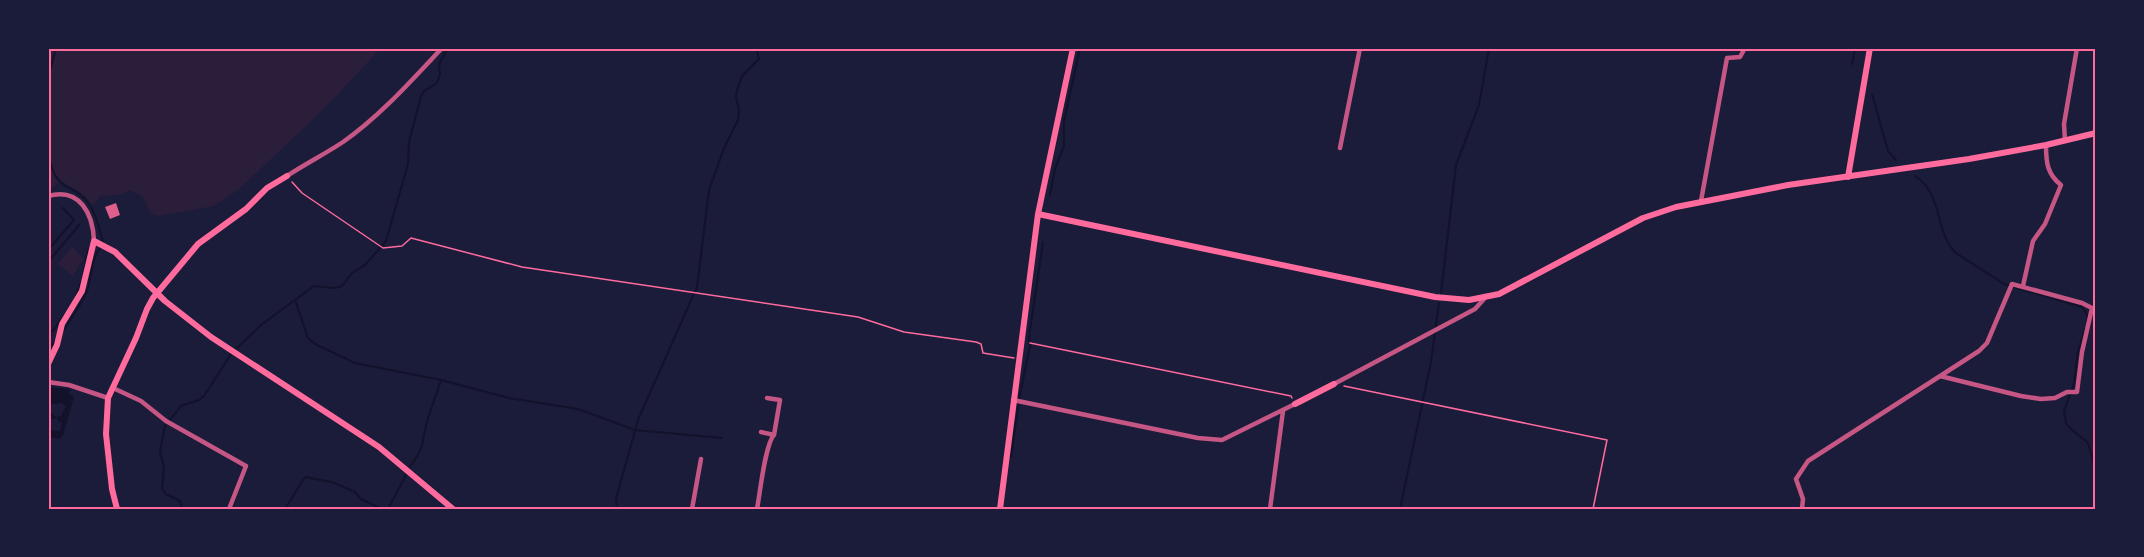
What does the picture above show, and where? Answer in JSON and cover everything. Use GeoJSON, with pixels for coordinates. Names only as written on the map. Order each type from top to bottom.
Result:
{"type":"FeatureCollection","features":[{"type":"Feature","properties":{"kind":"main road"},"geometry":{"type":"LineString","coordinates":[[1000,509],[1038,214],[1073,48]]}},
{"type":"Feature","properties":{"kind":"main road"},"geometry":{"type":"LineString","coordinates":[[1848,177],[1870,48]]}},
{"type":"Feature","properties":{"kind":"main road"},"geometry":{"type":"LineString","coordinates":[[1038,214],[1435,297],[1457,300],[1484,298],[1520,284],[1643,218],[1666,209],[1701,201],[1970,159],[2096,133]]}},
{"type":"Feature","properties":{"kind":"main road"},"geometry":{"type":"LineString","coordinates":[[117,509],[112,489],[106,434],[108,399],[147,309],[198,244],[239,214],[267,188],[287,176]]}},
{"type":"Feature","properties":{"kind":"main road"},"geometry":{"type":"LineString","coordinates":[[48,364],[57,345],[62,324],[82,291],[94,241],[115,252],[158,294],[234,353],[379,447],[453,509]]}},
{"type":"Feature","properties":{"kind":"main road"},"geometry":{"type":"LineString","coordinates":[[1295,404],[1334,384]]}},
{"type":"Feature","properties":{"kind":"street"},"geometry":{"type":"LineString","coordinates":[[287,176],[341,143],[359,129],[383,109],[442,48]]}},
{"type":"Feature","properties":{"kind":"street"},"geometry":{"type":"LineString","coordinates":[[1340,148],[1360,48]]}},
{"type":"Feature","properties":{"kind":"street"},"geometry":{"type":"LineString","coordinates":[[1701,201],[1727,58],[1740,57],[1745,48]]}},
{"type":"Feature","properties":{"kind":"street"},"geometry":{"type":"LineString","coordinates":[[2065,141],[2064,124],[2077,48]]}},
{"type":"Feature","properties":{"kind":"street"},"geometry":{"type":"LineString","coordinates":[[2023,286],[2033,241],[2045,224],[2061,185],[2054,179],[2047,167],[2046,145]]}},
{"type":"Feature","properties":{"kind":"street"},"geometry":{"type":"LineString","coordinates":[[48,196],[65,195],[82,203],[90,217],[94,241]]}},
{"type":"Feature","properties":{"kind":"street"},"geometry":{"type":"LineString","coordinates":[[1802,509],[1803,499],[1796,479],[1808,461],[1987,343],[2011,286],[2023,286],[2082,303],[2094,309],[2082,352],[2079,389],[2072,393],[2041,399],[1940,376]]}},
{"type":"Feature","properties":{"kind":"street"},"geometry":{"type":"LineString","coordinates":[[1334,384],[1474,309],[1484,298]]}},
{"type":"Feature","properties":{"kind":"street"},"geometry":{"type":"LineString","coordinates":[[48,382],[69,385],[108,399]]}},
{"type":"Feature","properties":{"kind":"street"},"geometry":{"type":"LineString","coordinates":[[113,388],[141,401],[166,421],[246,466],[229,509]]}},
{"type":"Feature","properties":{"kind":"street"},"geometry":{"type":"LineString","coordinates":[[758,509],[780,400],[767,398]]}},
{"type":"Feature","properties":{"kind":"street"},"geometry":{"type":"LineString","coordinates":[[1013,400],[1198,438],[1222,440],[1295,404]]}},
{"type":"Feature","properties":{"kind":"street"},"geometry":{"type":"LineString","coordinates":[[1270,509],[1283,411]]}},
{"type":"Feature","properties":{"kind":"street"},"geometry":{"type":"LineString","coordinates":[[760,432],[774,435]]}},
{"type":"Feature","properties":{"kind":"street"},"geometry":{"type":"LineString","coordinates":[[692,509],[701,459]]}},
{"type":"Feature","properties":{"kind":"path"},"geometry":{"type":"LineString","coordinates":[[287,176],[302,193],[383,248],[402,246],[411,238],[522,267],[858,317],[904,332],[976,342],[981,344],[983,353],[1019,359]]}},
{"type":"Feature","properties":{"kind":"path"},"geometry":{"type":"LineString","coordinates":[[1024,342],[1290,396],[1295,404]]}},
{"type":"Feature","properties":{"kind":"path"},"geometry":{"type":"LineString","coordinates":[[1334,384],[1607,440],[1593,509]]}},
{"type":"Feature","properties":{"kind":"shaded area"},"geometry":{"type":"Polygon","coordinates":[[[48,48],[381,48],[324,109],[238,190],[214,206],[159,216],[151,214],[142,196],[130,190],[120,195],[101,196],[92,204],[80,192],[61,181],[48,191],[48,48]]]}},
{"type":"Feature","properties":{"kind":"shaded area"},"geometry":{"type":"Polygon","coordinates":[[[72,246],[83,259],[73,276],[58,264],[72,246]]]}},
{"type":"Feature","properties":{"kind":"shaded area"},"geometry":{"type":"Polygon","coordinates":[[[48,387],[70,389],[69,394],[74,397],[60,439],[48,437],[48,430],[60,431],[62,423],[57,420],[57,417],[61,416],[66,406],[61,403],[52,404],[49,411],[56,417],[55,419],[48,418],[48,387]]]}},
{"type":"Feature","properties":{"kind":"building"},"geometry":{"type":"Polygon","coordinates":[[[116,203],[120,215],[110,219],[105,207],[116,203]]]}},
{"type":"Feature","properties":{"kind":"waterway"},"geometry":{"type":"LineString","coordinates":[[48,78],[56,48]]}},
{"type":"Feature","properties":{"kind":"waterway"},"geometry":{"type":"LineString","coordinates":[[235,350],[261,325],[314,286],[335,288],[342,286],[352,273],[364,266],[386,241],[408,164],[409,142],[421,96],[424,91],[437,83],[440,74],[439,64],[448,48]]}},
{"type":"Feature","properties":{"kind":"waterway"},"geometry":{"type":"LineString","coordinates":[[617,509],[616,499],[638,420],[697,287],[709,190],[725,146],[738,120],[736,96],[742,76],[759,59],[756,48]]}},
{"type":"Feature","properties":{"kind":"waterway"},"geometry":{"type":"LineString","coordinates":[[1050,195],[1055,169],[1064,146],[1064,121],[1080,48]]}},
{"type":"Feature","properties":{"kind":"waterway"},"geometry":{"type":"LineString","coordinates":[[1441,293],[1456,165],[1479,105],[1489,48]]}},
{"type":"Feature","properties":{"kind":"waterway"},"geometry":{"type":"LineString","coordinates":[[1852,64],[1855,48]]}},
{"type":"Feature","properties":{"kind":"waterway"},"geometry":{"type":"LineString","coordinates":[[1872,94],[1888,151],[1896,160]]}},
{"type":"Feature","properties":{"kind":"waterway"},"geometry":{"type":"LineString","coordinates":[[48,139],[50,162],[57,179],[86,199],[103,242]]}},
{"type":"Feature","properties":{"kind":"waterway"},"geometry":{"type":"LineString","coordinates":[[1915,176],[1930,192],[1944,234],[1956,253],[2004,284],[2082,307],[2087,314],[2087,321]]}},
{"type":"Feature","properties":{"kind":"waterway"},"geometry":{"type":"LineString","coordinates":[[48,250],[74,220],[63,208]]}},
{"type":"Feature","properties":{"kind":"waterway"},"geometry":{"type":"LineString","coordinates":[[48,262],[80,224]]}},
{"type":"Feature","properties":{"kind":"waterway"},"geometry":{"type":"LineString","coordinates":[[1011,457],[1030,346],[1029,337],[1043,242]]}},
{"type":"Feature","properties":{"kind":"waterway"},"geometry":{"type":"LineString","coordinates":[[64,329],[86,293],[93,262],[100,248]]}},
{"type":"Feature","properties":{"kind":"waterway"},"geometry":{"type":"LineString","coordinates":[[83,276],[88,250]]}},
{"type":"Feature","properties":{"kind":"waterway"},"geometry":{"type":"LineString","coordinates":[[76,296],[81,282]]}},
{"type":"Feature","properties":{"kind":"waterway"},"geometry":{"type":"LineString","coordinates":[[295,300],[308,338],[315,344],[355,363],[441,380],[509,398],[578,409],[635,430],[722,438]]}},
{"type":"Feature","properties":{"kind":"waterway"},"geometry":{"type":"LineString","coordinates":[[1400,509],[1431,362],[1439,303]]}},
{"type":"Feature","properties":{"kind":"waterway"},"geometry":{"type":"LineString","coordinates":[[48,329],[52,332],[65,314]]}},
{"type":"Feature","properties":{"kind":"waterway"},"geometry":{"type":"LineString","coordinates":[[2085,329],[2078,351],[2074,384],[2064,411],[2066,423],[2088,443],[2096,471]]}},
{"type":"Feature","properties":{"kind":"waterway"},"geometry":{"type":"LineString","coordinates":[[48,350],[55,341]]}},
{"type":"Feature","properties":{"kind":"waterway"},"geometry":{"type":"LineString","coordinates":[[182,509],[180,501],[166,494],[162,489],[164,468],[160,451],[165,426],[181,406],[204,396],[231,354]]}},
{"type":"Feature","properties":{"kind":"waterway"},"geometry":{"type":"LineString","coordinates":[[410,466],[421,449],[441,380]]}},
{"type":"Feature","properties":{"kind":"waterway"},"geometry":{"type":"LineString","coordinates":[[388,509],[406,475]]}},
{"type":"Feature","properties":{"kind":"waterway"},"geometry":{"type":"LineString","coordinates":[[285,509],[305,477],[332,482],[355,492],[361,499],[382,509]]}}]}
